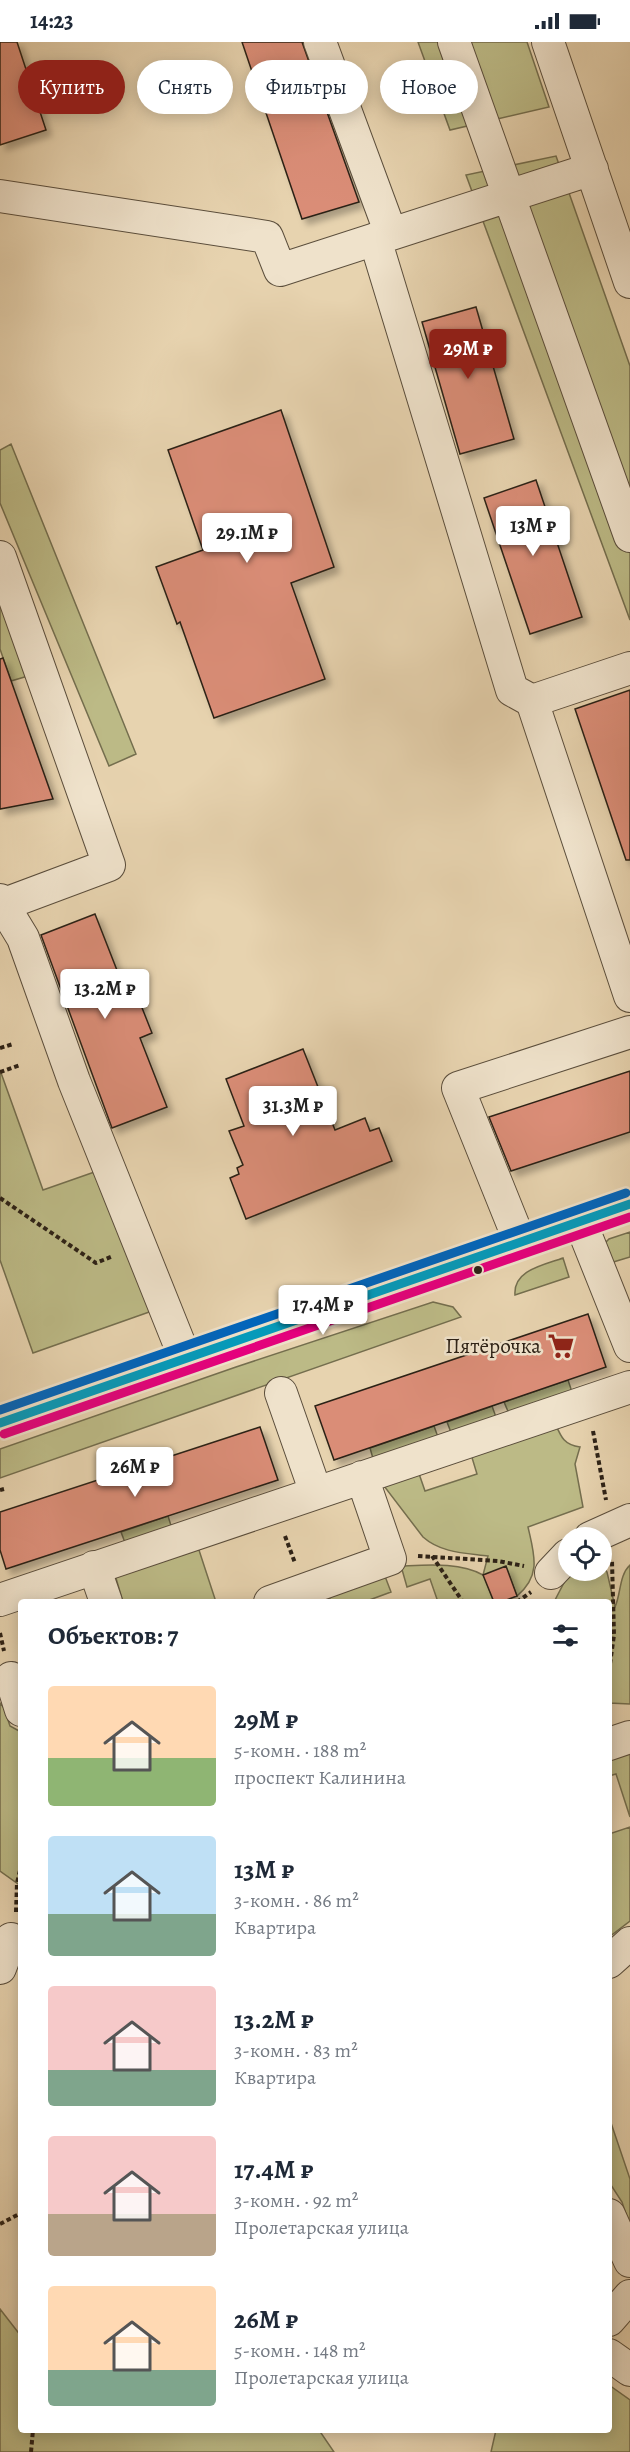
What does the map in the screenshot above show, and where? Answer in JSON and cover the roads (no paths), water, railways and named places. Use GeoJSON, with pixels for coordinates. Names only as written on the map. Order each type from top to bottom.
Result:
{"type":"FeatureCollection","features":[{"type":"Feature","properties":{"kind":"street"},"geometry":{"type":"LineString","coordinates":[[320,42],[383,236],[512,690],[532,701],[630,996]]}},
{"type":"Feature","properties":{"kind":"street"},"geometry":{"type":"LineString","coordinates":[[454,42],[630,536]]}},
{"type":"Feature","properties":{"kind":"street"},"geometry":{"type":"LineString","coordinates":[[548,42],[630,282]]}},
{"type":"Feature","properties":{"kind":"street"},"geometry":{"type":"LineString","coordinates":[[0,196],[267,237],[280,270],[592,169]]}},
{"type":"Feature","properties":{"kind":"street"},"geometry":{"type":"LineString","coordinates":[[0,557],[109,865],[1,902],[23,938],[74,1081],[185,1358]]}},
{"type":"Feature","properties":{"kind":"street"},"geometry":{"type":"LineString","coordinates":[[532,701],[630,668]]}},
{"type":"Feature","properties":{"kind":"street"},"geometry":{"type":"LineString","coordinates":[[520,1242],[458,1088],[630,1032]]}},
{"type":"Feature","properties":{"kind":"street"},"geometry":{"type":"LineString","coordinates":[[0,1423],[630,1204]]}},
{"type":"Feature","properties":{"kind":"street"},"geometry":{"type":"LineString","coordinates":[[580,1221],[630,1346]]}},
{"type":"Feature","properties":{"kind":"street"},"geometry":{"type":"LineString","coordinates":[[0,1600],[630,1387]]}},
{"type":"Feature","properties":{"kind":"street"},"geometry":{"type":"LineString","coordinates":[[281,1393],[316,1493]]}},
{"type":"Feature","properties":{"kind":"street"},"geometry":{"type":"LineString","coordinates":[[278,1599],[390,1559],[362,1477]]}},
{"type":"Feature","properties":{"kind":"street"},"geometry":{"type":"LineString","coordinates":[[612,1528],[630,1520]]}},
{"type":"Feature","properties":{"kind":"street"},"geometry":{"type":"LineString","coordinates":[[94,1567],[105,1599]]}},
{"type":"Feature","properties":{"kind":"street"},"geometry":{"type":"LineString","coordinates":[[11,1678],[18,1700]]}},
{"type":"Feature","properties":{"kind":"street"},"geometry":{"type":"LineString","coordinates":[[612,1743],[630,1737]]}},
{"type":"Feature","properties":{"kind":"street"},"geometry":{"type":"LineString","coordinates":[[0,1968],[11,1939]]}},
{"type":"Feature","properties":{"kind":"street"},"geometry":{"type":"LineString","coordinates":[[612,1959],[630,1943]]}},
{"type":"Feature","properties":{"kind":"street"},"geometry":{"type":"LineString","coordinates":[[612,2222],[630,2261]]}},
{"type":"Feature","properties":{"kind":"street"},"geometry":{"type":"LineString","coordinates":[[612,2317],[630,2296]]}},
{"type":"Feature","properties":{"kind":"street"},"geometry":{"type":"LineString","coordinates":[[612,2357],[630,2370]]}},
{"type":"Feature","properties":{"kind":"place","name":"Пятёрочка"},"geometry":{"type":"Point","coordinates":[561,1346]}}]}
